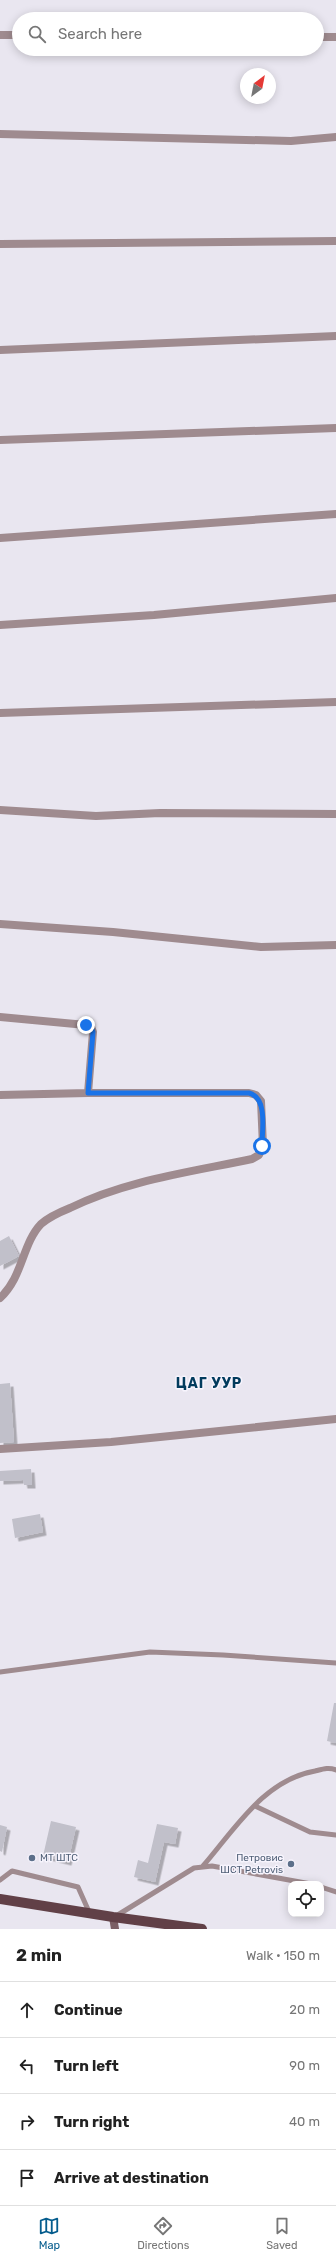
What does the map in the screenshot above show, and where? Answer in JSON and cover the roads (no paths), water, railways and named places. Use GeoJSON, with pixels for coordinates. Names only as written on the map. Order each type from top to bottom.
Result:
{"type":"FeatureCollection","features":[{"type":"Feature","properties":{"kind":"main road"},"geometry":{"type":"LineString","coordinates":[[0,1899],[90,1914],[202,1929]]}},
{"type":"Feature","properties":{"kind":"main road"},"geometry":{"type":"LineString","coordinates":[[113,1917],[115,1929]]}},
{"type":"Feature","properties":{"kind":"street"},"geometry":{"type":"LineString","coordinates":[[0,35],[12,36]]}},
{"type":"Feature","properties":{"kind":"street"},"geometry":{"type":"LineString","coordinates":[[324,37],[336,37]]}},
{"type":"Feature","properties":{"kind":"street"},"geometry":{"type":"LineString","coordinates":[[0,134],[291,141],[336,137]]}},
{"type":"Feature","properties":{"kind":"street"},"geometry":{"type":"LineString","coordinates":[[0,244],[336,241]]}},
{"type":"Feature","properties":{"kind":"street"},"geometry":{"type":"LineString","coordinates":[[0,350],[336,336]]}},
{"type":"Feature","properties":{"kind":"street"},"geometry":{"type":"LineString","coordinates":[[0,440],[336,428]]}},
{"type":"Feature","properties":{"kind":"street"},"geometry":{"type":"LineString","coordinates":[[0,538],[336,514]]}},
{"type":"Feature","properties":{"kind":"street"},"geometry":{"type":"LineString","coordinates":[[0,625],[154,615],[336,598]]}},
{"type":"Feature","properties":{"kind":"street"},"geometry":{"type":"LineString","coordinates":[[0,713],[336,702]]}},
{"type":"Feature","properties":{"kind":"street"},"geometry":{"type":"LineString","coordinates":[[0,810],[96,816],[160,813],[336,814]]}},
{"type":"Feature","properties":{"kind":"street"},"geometry":{"type":"LineString","coordinates":[[0,924],[113,932],[261,947],[336,945]]}},
{"type":"Feature","properties":{"kind":"street"},"geometry":{"type":"LineString","coordinates":[[0,1017],[86,1025],[91,1027],[93,1032],[88,1093]]}},
{"type":"Feature","properties":{"kind":"street"},"geometry":{"type":"LineString","coordinates":[[0,1096],[88,1093],[249,1093],[256,1095],[261,1101],[262,1146],[259,1154],[252,1159],[126,1185],[98,1194],[50,1218],[35,1233],[10,1290],[0,1298]]}},
{"type":"Feature","properties":{"kind":"street"},"geometry":{"type":"LineString","coordinates":[[0,1449],[111,1442],[336,1419]]}},
{"type":"Feature","properties":{"kind":"lane"},"geometry":{"type":"LineString","coordinates":[[0,1672],[150,1652],[223,1654],[336,1663]]}},
{"type":"Feature","properties":{"kind":"lane"},"geometry":{"type":"LineString","coordinates":[[203,1866],[264,1794],[298,1774],[330,1768],[336,1770]]}},
{"type":"Feature","properties":{"kind":"lane"},"geometry":{"type":"LineString","coordinates":[[255,1806],[310,1832],[336,1835]]}},
{"type":"Feature","properties":{"kind":"lane"},"geometry":{"type":"LineString","coordinates":[[113,1917],[194,1868],[203,1866],[212,1866],[294,1881]]}},
{"type":"Feature","properties":{"kind":"lane"},"geometry":{"type":"LineString","coordinates":[[0,1880],[12,1871],[78,1887],[90,1914]]}},
{"type":"Feature","properties":{"kind":"lane"},"geometry":{"type":"LineString","coordinates":[[324,1888],[336,1892]]}},
{"type":"Feature","properties":{"kind":"place","name":"MT ШТС"},"geometry":{"type":"Point","coordinates":[32,1858]}},
{"type":"Feature","properties":{"kind":"place","name":"Петровис ШСТ Petrovis"},"geometry":{"type":"Point","coordinates":[291,1864]}},
{"type":"Feature","properties":{"kind":"district","name":"ЦАГ УУР"},"geometry":{"type":"Point","coordinates":[209,1383]}}]}
